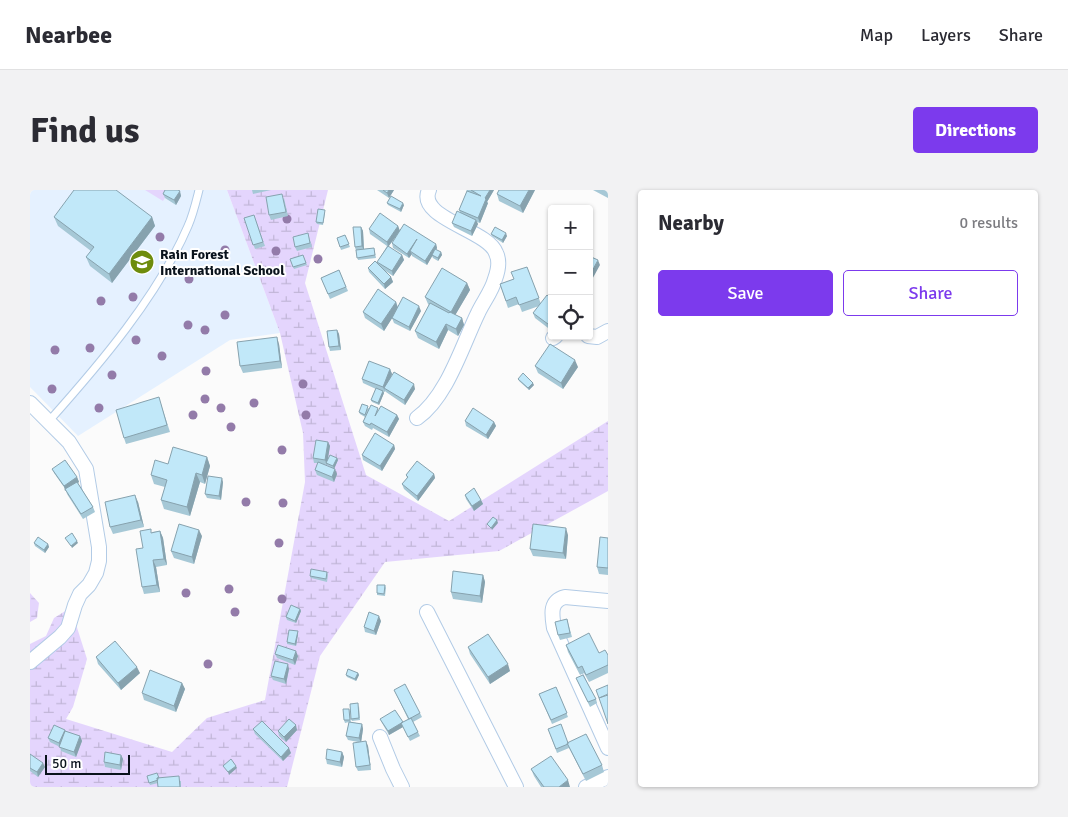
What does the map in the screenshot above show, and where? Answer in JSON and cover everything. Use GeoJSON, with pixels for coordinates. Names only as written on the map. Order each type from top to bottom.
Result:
{"type":"FeatureCollection","features":[{"type":"Feature","properties":{"kind":"street"},"geometry":{"type":"LineString","coordinates":[[417,418],[425,412],[448,377],[478,312],[495,281],[498,266],[496,251],[486,240],[434,211],[428,202],[427,195],[429,190]]}},
{"type":"Feature","properties":{"kind":"street"},"geometry":{"type":"LineString","coordinates":[[593,336],[608,330]]}},
{"type":"Feature","properties":{"kind":"street"},"geometry":{"type":"LineString","coordinates":[[30,403],[69,442],[86,469],[99,547],[99,561],[96,573],[89,585],[80,594],[68,628],[30,662]]}},
{"type":"Feature","properties":{"kind":"street"},"geometry":{"type":"LineString","coordinates":[[608,601],[565,597],[555,602],[552,614],[554,628],[608,748]]}},
{"type":"Feature","properties":{"kind":"street"},"geometry":{"type":"LineString","coordinates":[[427,612],[516,787]]}},
{"type":"Feature","properties":{"kind":"street"},"geometry":{"type":"LineString","coordinates":[[380,737],[392,769],[402,787]]}},
{"type":"Feature","properties":{"kind":"street"},"geometry":{"type":"LineString","coordinates":[[586,787],[608,776]]}},
{"type":"Feature","properties":{"kind":"lane"},"geometry":{"type":"LineString","coordinates":[[49,421],[94,371],[144,303],[173,257],[189,225],[199,190]]}},
{"type":"Feature","properties":{"kind":"shaded area","name":"Rain Forest International School"},"geometry":{"type":"Polygon","coordinates":[[[30,190],[227,190],[280,333],[230,340],[78,436],[30,387],[30,190]]]}},
{"type":"Feature","properties":{"kind":"green space"},"geometry":{"type":"Polygon","coordinates":[[[145,190],[170,190],[163,201],[145,190]]]}},
{"type":"Feature","properties":{"kind":"green space"},"geometry":{"type":"Polygon","coordinates":[[[227,190],[328,190],[305,283],[366,475],[449,521],[608,421],[608,491],[499,551],[385,562],[320,656],[287,787],[30,787],[30,644],[46,636],[54,618],[75,605],[73,615],[87,659],[73,707],[66,719],[172,752],[207,718],[265,700],[305,482],[303,433],[280,333],[227,190]]]}},
{"type":"Feature","properties":{"kind":"green space"},"geometry":{"type":"Polygon","coordinates":[[[30,593],[39,603],[37,618],[30,622],[30,593]]]}},
{"type":"Feature","properties":{"kind":"building"},"geometry":{"type":"Polygon","coordinates":[[[74,190],[116,190],[152,217],[109,274],[86,257],[94,247],[54,217],[74,190]]]}},
{"type":"Feature","properties":{"kind":"building"},"geometry":{"type":"Polygon","coordinates":[[[165,190],[180,191],[174,200],[163,194],[165,190]]]}},
{"type":"Feature","properties":{"kind":"building"},"geometry":{"type":"Polygon","coordinates":[[[471,190],[490,190],[478,218],[459,210],[467,191],[481,196],[471,190]]]}},
{"type":"Feature","properties":{"kind":"building"},"geometry":{"type":"Polygon","coordinates":[[[499,190],[529,190],[520,206],[497,194],[499,190]]]}},
{"type":"Feature","properties":{"kind":"building"},"geometry":{"type":"Polygon","coordinates":[[[282,194],[286,212],[269,215],[266,197],[282,194]]]}},
{"type":"Feature","properties":{"kind":"building"},"geometry":{"type":"Polygon","coordinates":[[[391,196],[403,203],[400,209],[387,203],[391,196]]]}},
{"type":"Feature","properties":{"kind":"building"},"geometry":{"type":"Polygon","coordinates":[[[318,209],[325,210],[323,223],[316,222],[318,209]]]}},
{"type":"Feature","properties":{"kind":"building"},"geometry":{"type":"Polygon","coordinates":[[[457,211],[476,220],[471,231],[452,223],[457,211]]]}},
{"type":"Feature","properties":{"kind":"building"},"geometry":{"type":"Polygon","coordinates":[[[380,213],[398,226],[387,242],[369,229],[380,213]]]}},
{"type":"Feature","properties":{"kind":"building"},"geometry":{"type":"Polygon","coordinates":[[[254,215],[263,242],[253,245],[244,218],[254,215]]]}},
{"type":"Feature","properties":{"kind":"building"},"geometry":{"type":"Polygon","coordinates":[[[404,224],[436,244],[425,261],[410,251],[417,239],[407,254],[392,243],[404,224]]]}},
{"type":"Feature","properties":{"kind":"building"},"geometry":{"type":"Polygon","coordinates":[[[353,227],[361,227],[362,246],[355,247],[353,227]]]}},
{"type":"Feature","properties":{"kind":"building"},"geometry":{"type":"Polygon","coordinates":[[[495,227],[506,233],[502,240],[491,234],[495,227]]]}},
{"type":"Feature","properties":{"kind":"building"},"geometry":{"type":"Polygon","coordinates":[[[308,233],[310,243],[295,247],[293,237],[308,233]]]}},
{"type":"Feature","properties":{"kind":"building"},"geometry":{"type":"Polygon","coordinates":[[[345,235],[349,244],[340,247],[337,238],[345,235]]]}},
{"type":"Feature","properties":{"kind":"building"},"geometry":{"type":"Polygon","coordinates":[[[388,246],[402,255],[392,271],[377,262],[388,246]]]}},
{"type":"Feature","properties":{"kind":"building"},"geometry":{"type":"Polygon","coordinates":[[[374,248],[375,255],[357,258],[356,250],[374,248]]]}},
{"type":"Feature","properties":{"kind":"building"},"geometry":{"type":"Polygon","coordinates":[[[435,249],[441,252],[438,258],[432,255],[435,249]]]}},
{"type":"Feature","properties":{"kind":"building"},"geometry":{"type":"Polygon","coordinates":[[[303,255],[306,263],[293,267],[290,259],[303,255]]]}},
{"type":"Feature","properties":{"kind":"building"},"geometry":{"type":"Polygon","coordinates":[[[593,258],[598,260],[593,269],[593,258]]]}},
{"type":"Feature","properties":{"kind":"building"},"geometry":{"type":"Polygon","coordinates":[[[375,261],[391,277],[384,284],[368,268],[375,261]]]}},
{"type":"Feature","properties":{"kind":"building"},"geometry":{"type":"Polygon","coordinates":[[[527,267],[539,298],[519,305],[516,297],[506,301],[500,284],[514,279],[511,272],[527,267]]]}},
{"type":"Feature","properties":{"kind":"building"},"geometry":{"type":"Polygon","coordinates":[[[442,268],[467,283],[451,312],[425,297],[442,268]]]}},
{"type":"Feature","properties":{"kind":"building"},"geometry":{"type":"Polygon","coordinates":[[[339,270],[346,287],[328,294],[321,278],[339,270]]]}},
{"type":"Feature","properties":{"kind":"building"},"geometry":{"type":"Polygon","coordinates":[[[378,289],[396,302],[381,324],[363,312],[378,289]]]}},
{"type":"Feature","properties":{"kind":"building"},"geometry":{"type":"Polygon","coordinates":[[[547,295],[548,296],[548,324],[533,313],[547,295]]]}},
{"type":"Feature","properties":{"kind":"building"},"geometry":{"type":"Polygon","coordinates":[[[403,297],[419,306],[409,327],[392,318],[403,297]]]}},
{"type":"Feature","properties":{"kind":"building"},"geometry":{"type":"Polygon","coordinates":[[[430,303],[462,318],[456,329],[446,324],[436,342],[415,331],[430,303]]]}},
{"type":"Feature","properties":{"kind":"building"},"geometry":{"type":"Polygon","coordinates":[[[337,330],[339,346],[329,347],[327,331],[337,330]]]}},
{"type":"Feature","properties":{"kind":"building"},"geometry":{"type":"Polygon","coordinates":[[[277,337],[280,361],[240,366],[237,342],[277,337]]]}},
{"type":"Feature","properties":{"kind":"building"},"geometry":{"type":"Polygon","coordinates":[[[550,344],[575,360],[561,383],[535,366],[550,344]]]}},
{"type":"Feature","properties":{"kind":"building"},"geometry":{"type":"Polygon","coordinates":[[[369,361],[390,369],[383,387],[362,379],[369,361]]]}},
{"type":"Feature","properties":{"kind":"building"},"geometry":{"type":"Polygon","coordinates":[[[394,372],[414,384],[404,400],[384,388],[394,372]]]}},
{"type":"Feature","properties":{"kind":"building"},"geometry":{"type":"Polygon","coordinates":[[[523,373],[533,383],[528,388],[518,379],[523,373]]]}},
{"type":"Feature","properties":{"kind":"building"},"geometry":{"type":"Polygon","coordinates":[[[376,388],[383,391],[378,403],[371,400],[376,388]]]}},
{"type":"Feature","properties":{"kind":"building"},"geometry":{"type":"Polygon","coordinates":[[[159,397],[167,425],[124,438],[116,410],[159,397]]]}},
{"type":"Feature","properties":{"kind":"building"},"geometry":{"type":"Polygon","coordinates":[[[362,404],[368,406],[365,415],[359,412],[362,404]]]}},
{"type":"Feature","properties":{"kind":"building"},"geometry":{"type":"Polygon","coordinates":[[[371,405],[378,408],[375,416],[381,406],[397,415],[387,432],[371,423],[370,425],[363,422],[371,405]]]}},
{"type":"Feature","properties":{"kind":"building"},"geometry":{"type":"Polygon","coordinates":[[[473,408],[494,422],[486,435],[465,421],[473,408]]]}},
{"type":"Feature","properties":{"kind":"building"},"geometry":{"type":"Polygon","coordinates":[[[375,433],[394,445],[380,466],[362,455],[375,433]]]}},
{"type":"Feature","properties":{"kind":"building"},"geometry":{"type":"Polygon","coordinates":[[[316,440],[328,442],[325,460],[313,458],[316,440]]]}},
{"type":"Feature","properties":{"kind":"building"},"geometry":{"type":"Polygon","coordinates":[[[173,447],[207,457],[202,475],[196,473],[187,507],[161,500],[167,480],[151,475],[155,460],[168,464],[173,447]]]}},
{"type":"Feature","properties":{"kind":"building"},"geometry":{"type":"Polygon","coordinates":[[[330,455],[337,458],[333,466],[326,463],[330,455]]]}},
{"type":"Feature","properties":{"kind":"building"},"geometry":{"type":"Polygon","coordinates":[[[65,460],[77,477],[64,486],[52,469],[65,460]]]}},
{"type":"Feature","properties":{"kind":"building"},"geometry":{"type":"Polygon","coordinates":[[[417,461],[434,474],[417,496],[402,484],[408,477],[406,475],[417,461]]]}},
{"type":"Feature","properties":{"kind":"building"},"geometry":{"type":"Polygon","coordinates":[[[318,462],[335,469],[332,477],[315,470],[318,462]]]}},
{"type":"Feature","properties":{"kind":"building"},"geometry":{"type":"Polygon","coordinates":[[[208,476],[222,478],[219,496],[205,494],[208,476]]]}},
{"type":"Feature","properties":{"kind":"building"},"geometry":{"type":"Polygon","coordinates":[[[77,482],[93,507],[81,514],[65,489],[77,482]]]}},
{"type":"Feature","properties":{"kind":"building"},"geometry":{"type":"Polygon","coordinates":[[[474,488],[481,500],[472,506],[465,495],[474,488]]]}},
{"type":"Feature","properties":{"kind":"building"},"geometry":{"type":"Polygon","coordinates":[[[135,495],[141,520],[110,527],[105,502],[135,495]]]}},
{"type":"Feature","properties":{"kind":"building"},"geometry":{"type":"Polygon","coordinates":[[[493,517],[497,520],[491,528],[487,524],[493,517]]]}},
{"type":"Feature","properties":{"kind":"building"},"geometry":{"type":"Polygon","coordinates":[[[179,524],[199,530],[192,557],[171,551],[179,524]]]}},
{"type":"Feature","properties":{"kind":"building"},"geometry":{"type":"Polygon","coordinates":[[[533,524],[566,528],[563,553],[530,549],[533,524]]]}},
{"type":"Feature","properties":{"kind":"building"},"geometry":{"type":"Polygon","coordinates":[[[151,529],[151,533],[160,531],[164,559],[153,560],[157,585],[142,587],[136,549],[143,548],[140,531],[151,529]]]}},
{"type":"Feature","properties":{"kind":"building"},"geometry":{"type":"Polygon","coordinates":[[[72,533],[77,541],[71,546],[65,538],[72,533]]]}},
{"type":"Feature","properties":{"kind":"building"},"geometry":{"type":"Polygon","coordinates":[[[38,537],[48,544],[44,550],[34,543],[38,537]]]}},
{"type":"Feature","properties":{"kind":"building"},"geometry":{"type":"Polygon","coordinates":[[[600,537],[608,538],[608,568],[597,567],[600,537]]]}},
{"type":"Feature","properties":{"kind":"building"},"geometry":{"type":"Polygon","coordinates":[[[311,569],[327,572],[326,579],[310,576],[311,569]]]}},
{"type":"Feature","properties":{"kind":"building"},"geometry":{"type":"Polygon","coordinates":[[[453,571],[483,575],[480,596],[451,592],[453,571]]]}},
{"type":"Feature","properties":{"kind":"building"},"geometry":{"type":"Polygon","coordinates":[[[377,585],[385,585],[384,594],[377,593],[377,585]]]}},
{"type":"Feature","properties":{"kind":"building"},"geometry":{"type":"Polygon","coordinates":[[[291,605],[300,609],[295,621],[286,617],[291,605]]]}},
{"type":"Feature","properties":{"kind":"building"},"geometry":{"type":"Polygon","coordinates":[[[369,612],[379,616],[374,631],[364,627],[369,612]]]}},
{"type":"Feature","properties":{"kind":"building"},"geometry":{"type":"Polygon","coordinates":[[[567,619],[570,633],[558,635],[555,622],[567,619]]]}},
{"type":"Feature","properties":{"kind":"building"},"geometry":{"type":"Polygon","coordinates":[[[289,630],[298,631],[295,644],[287,642],[289,630]]]}},
{"type":"Feature","properties":{"kind":"building"},"geometry":{"type":"Polygon","coordinates":[[[589,633],[599,653],[605,650],[608,655],[608,665],[586,675],[582,666],[578,668],[566,645],[589,633]]]}},
{"type":"Feature","properties":{"kind":"building"},"geometry":{"type":"Polygon","coordinates":[[[488,634],[508,664],[488,677],[468,647],[488,634]]]}},
{"type":"Feature","properties":{"kind":"building"},"geometry":{"type":"Polygon","coordinates":[[[115,641],[137,667],[118,683],[96,657],[115,641]]]}},
{"type":"Feature","properties":{"kind":"building"},"geometry":{"type":"Polygon","coordinates":[[[278,645],[296,651],[293,660],[275,654],[278,645]]]}},
{"type":"Feature","properties":{"kind":"building"},"geometry":{"type":"Polygon","coordinates":[[[275,661],[288,664],[284,679],[271,676],[275,661]]]}},
{"type":"Feature","properties":{"kind":"building"},"geometry":{"type":"Polygon","coordinates":[[[348,669],[358,673],[355,679],[346,675],[348,669]]]}},
{"type":"Feature","properties":{"kind":"building"},"geometry":{"type":"Polygon","coordinates":[[[150,670],[182,683],[174,706],[142,693],[150,670]]]}},
{"type":"Feature","properties":{"kind":"building"},"geometry":{"type":"Polygon","coordinates":[[[583,675],[596,699],[588,702],[576,678],[583,675]]]}},
{"type":"Feature","properties":{"kind":"building"},"geometry":{"type":"Polygon","coordinates":[[[405,684],[420,713],[409,719],[394,690],[405,684]]]}},
{"type":"Feature","properties":{"kind":"building"},"geometry":{"type":"Polygon","coordinates":[[[608,685],[608,694],[599,698],[596,690],[608,685]]]}},
{"type":"Feature","properties":{"kind":"building"},"geometry":{"type":"Polygon","coordinates":[[[556,687],[567,713],[551,720],[539,694],[556,687]]]}},
{"type":"Feature","properties":{"kind":"building"},"geometry":{"type":"Polygon","coordinates":[[[608,695],[608,724],[599,698],[608,695]]]}},
{"type":"Feature","properties":{"kind":"building"},"geometry":{"type":"Polygon","coordinates":[[[358,703],[359,718],[351,719],[350,704],[358,703]]]}},
{"type":"Feature","properties":{"kind":"building"},"geometry":{"type":"Polygon","coordinates":[[[343,709],[349,709],[350,720],[344,720],[343,709]]]}},
{"type":"Feature","properties":{"kind":"building"},"geometry":{"type":"Polygon","coordinates":[[[395,710],[403,722],[388,731],[380,719],[395,710]]]}},
{"type":"Feature","properties":{"kind":"building"},"geometry":{"type":"Polygon","coordinates":[[[411,718],[418,732],[408,737],[401,723],[411,718]]]}},
{"type":"Feature","properties":{"kind":"building"},"geometry":{"type":"Polygon","coordinates":[[[289,719],[296,725],[284,737],[278,731],[289,719]]]}},
{"type":"Feature","properties":{"kind":"building"},"geometry":{"type":"Polygon","coordinates":[[[262,721],[289,748],[281,757],[253,729],[262,721]]]}},
{"type":"Feature","properties":{"kind":"building"},"geometry":{"type":"Polygon","coordinates":[[[349,722],[362,724],[359,738],[346,736],[349,722]]]}},
{"type":"Feature","properties":{"kind":"building"},"geometry":{"type":"Polygon","coordinates":[[[561,724],[568,744],[556,749],[548,729],[561,724]]]}},
{"type":"Feature","properties":{"kind":"building"},"geometry":{"type":"Polygon","coordinates":[[[54,725],[65,730],[59,743],[48,738],[54,725]]]}},
{"type":"Feature","properties":{"kind":"building"},"geometry":{"type":"Polygon","coordinates":[[[65,731],[80,736],[74,752],[59,747],[65,731]]]}},
{"type":"Feature","properties":{"kind":"building"},"geometry":{"type":"Polygon","coordinates":[[[586,734],[602,765],[583,774],[567,743],[586,734]]]}},
{"type":"Feature","properties":{"kind":"building"},"geometry":{"type":"Polygon","coordinates":[[[366,741],[370,765],[356,767],[353,743],[366,741]]]}},
{"type":"Feature","properties":{"kind":"building"},"geometry":{"type":"Polygon","coordinates":[[[327,749],[342,752],[340,762],[326,759],[327,749]]]}},
{"type":"Feature","properties":{"kind":"building"},"geometry":{"type":"Polygon","coordinates":[[[105,752],[121,755],[120,765],[104,762],[105,752]]]}},
{"type":"Feature","properties":{"kind":"building"},"geometry":{"type":"Polygon","coordinates":[[[30,754],[43,763],[37,772],[30,768],[30,754]]]}},
{"type":"Feature","properties":{"kind":"building"},"geometry":{"type":"Polygon","coordinates":[[[551,756],[568,780],[559,787],[544,787],[531,769],[551,756]]]}},
{"type":"Feature","properties":{"kind":"building"},"geometry":{"type":"Polygon","coordinates":[[[231,759],[236,766],[228,772],[223,766],[231,759]]]}},
{"type":"Feature","properties":{"kind":"building"},"geometry":{"type":"Polygon","coordinates":[[[157,773],[158,780],[149,783],[147,776],[157,773]]]}},
{"type":"Feature","properties":{"kind":"building"},"geometry":{"type":"Polygon","coordinates":[[[179,776],[180,787],[158,787],[157,778],[179,776]]]}},
{"type":"Feature","properties":{"kind":"place","name":"Rain Forest International School"},"geometry":{"type":"Point","coordinates":[142,262]}}]}
